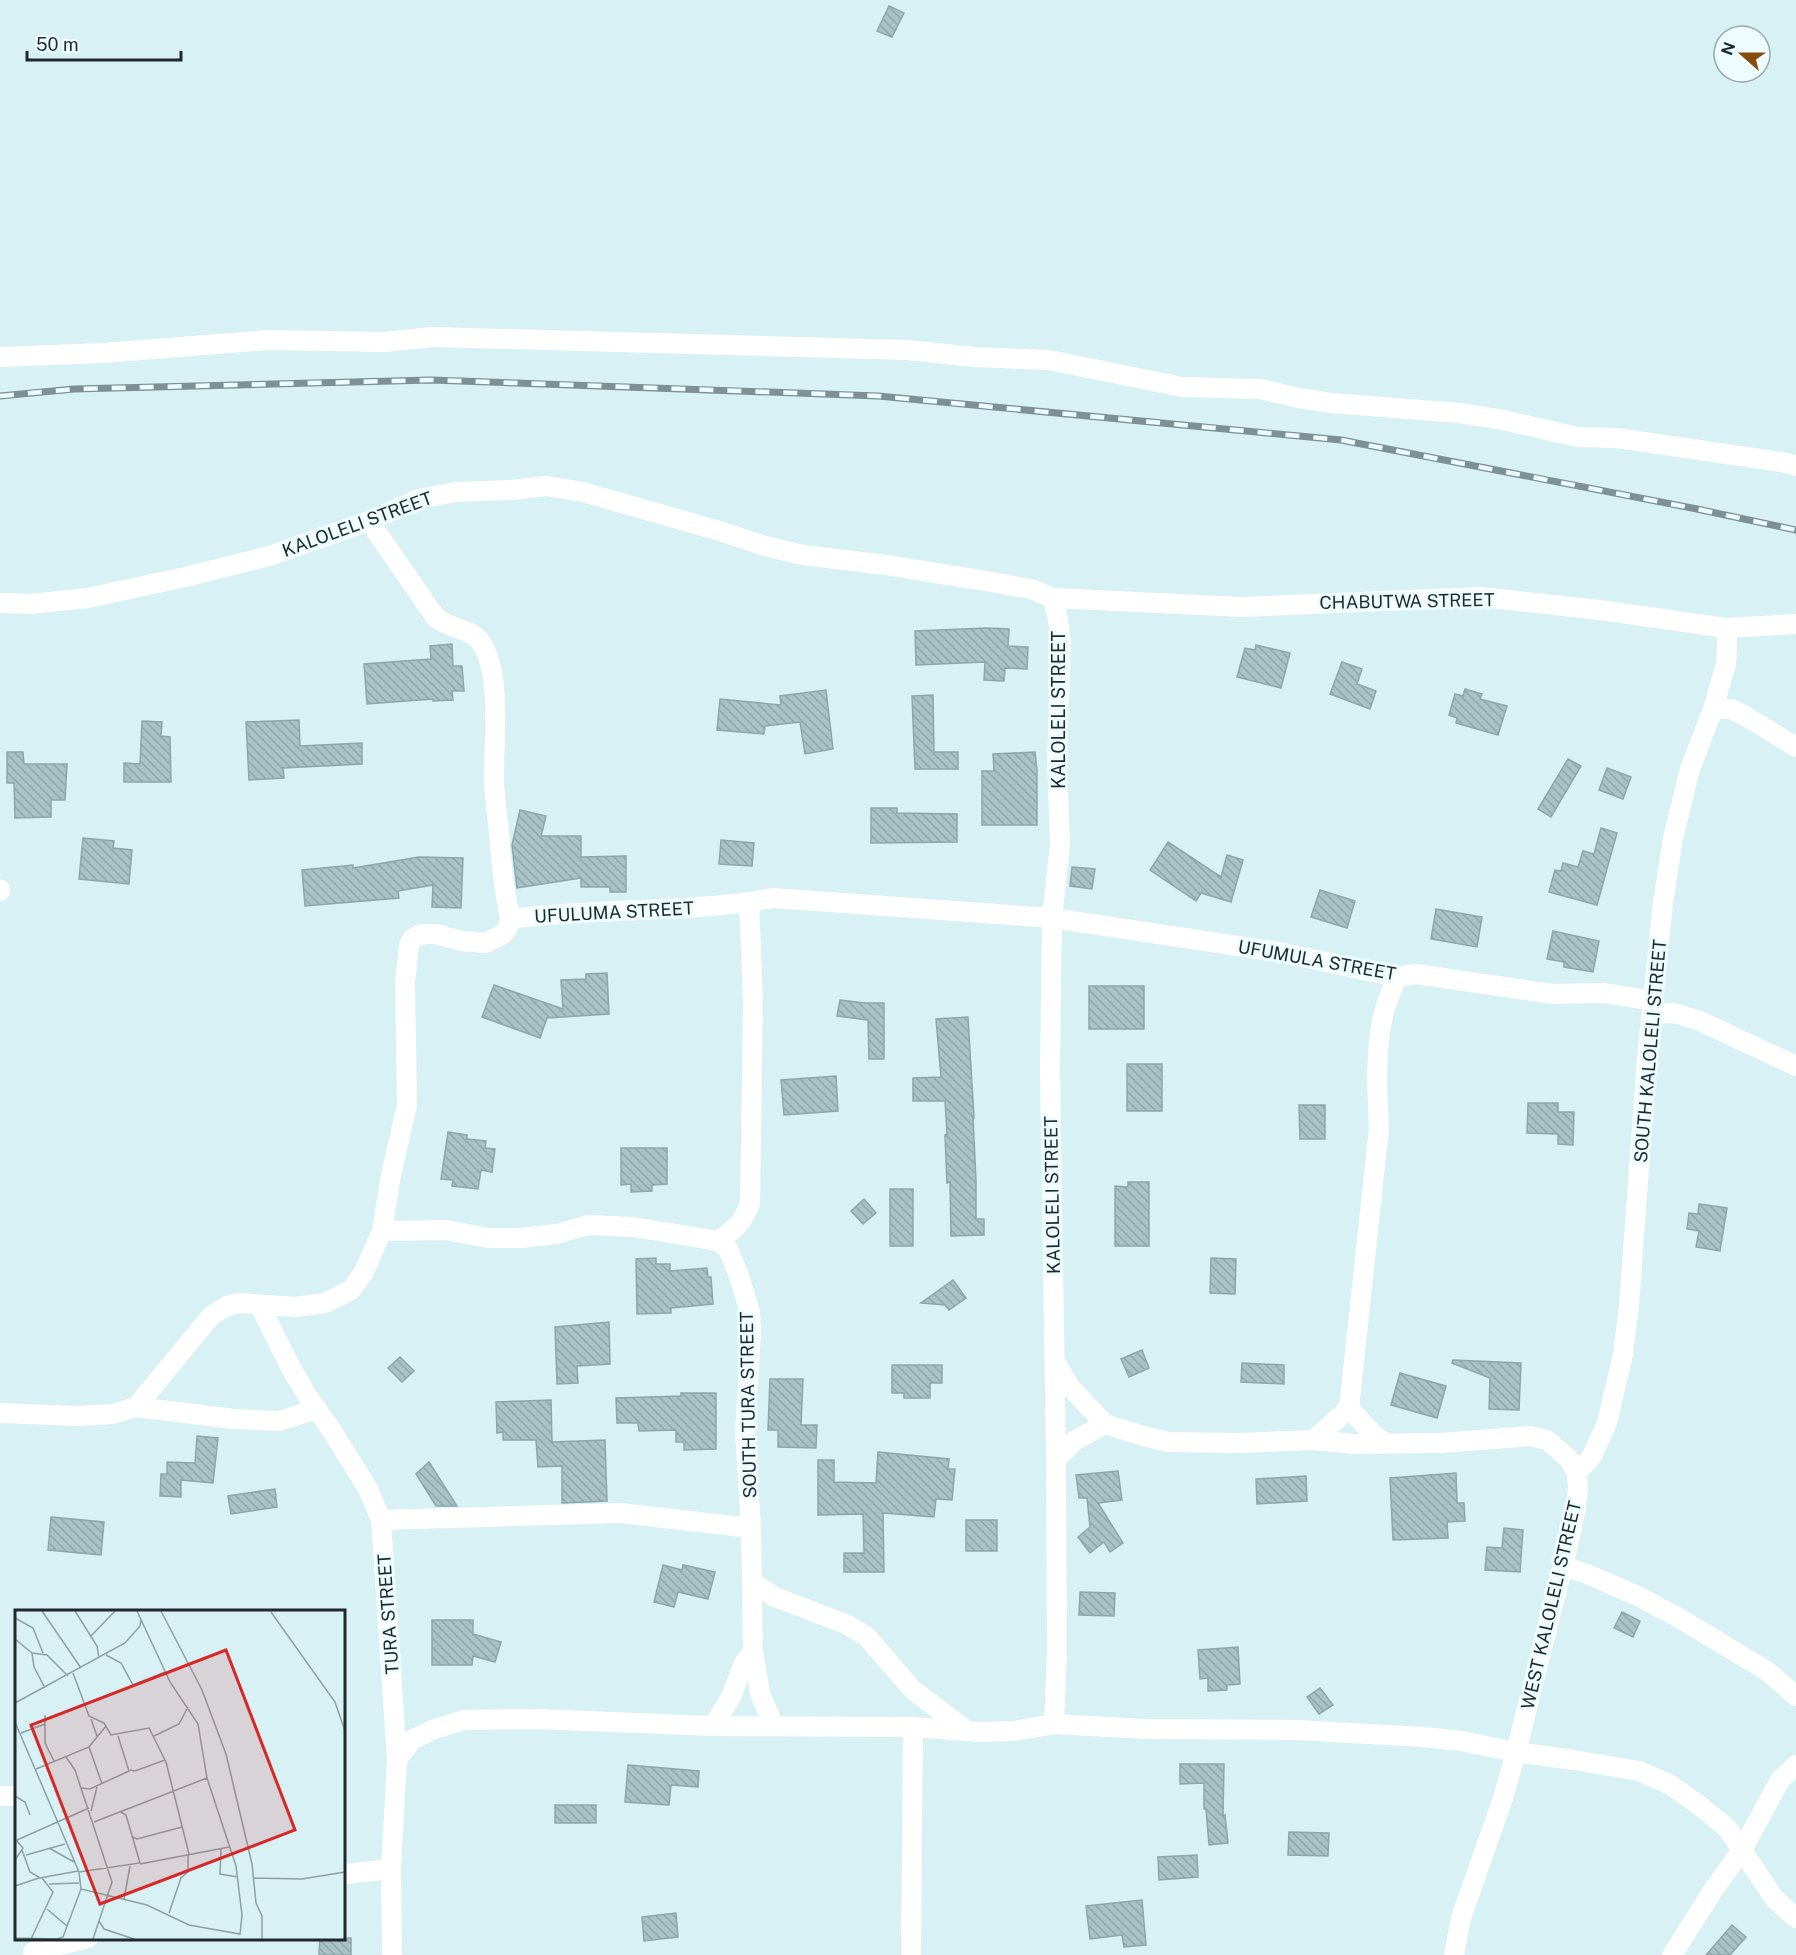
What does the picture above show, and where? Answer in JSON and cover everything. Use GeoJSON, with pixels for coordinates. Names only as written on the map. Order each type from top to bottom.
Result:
{"type":"FeatureCollection","features":[{"type":"Feature","properties":{"kind":"street"},"geometry":{"type":"LineString","coordinates":[[0,357],[103,353],[268,339],[386,342],[450,337],[908,350],[974,357],[1048,360],[1182,387],[1260,389],[1331,403],[1459,413],[1498,419],[1578,437],[1617,438],[1796,466]]}},
{"type":"Feature","properties":{"kind":"street","name":"KALOLELI STREET"},"geometry":{"type":"LineString","coordinates":[[0,603],[30,604],[88,598],[185,578],[269,556],[369,521],[419,499],[456,492],[546,486],[583,492],[765,546],[803,555],[974,579],[1031,589],[1053,598],[1061,642],[1057,760],[1060,844],[1052,918],[1050,1071],[1056,1459],[1057,1651],[1054,1724]]}},
{"type":"Feature","properties":{"kind":"street"},"geometry":{"type":"LineString","coordinates":[[369,521],[436,618],[444,624],[474,635],[481,642],[488,657],[496,717],[494,780],[496,813],[501,869],[510,919]]}},
{"type":"Feature","properties":{"kind":"street","name":"CHABUTWA STREET"},"geometry":{"type":"LineString","coordinates":[[1053,598],[1157,605],[1242,607],[1481,597],[1726,628],[1796,624]]}},
{"type":"Feature","properties":{"kind":"street","name":"SOUTH KALOLELI STREET"},"geometry":{"type":"LineString","coordinates":[[1577,1473],[1592,1456],[1607,1424],[1623,1354],[1663,903],[1673,838],[1690,768],[1713,709],[1726,664],[1728,645],[1726,628]]}},
{"type":"Feature","properties":{"kind":"street"},"geometry":{"type":"LineString","coordinates":[[1713,709],[1731,710],[1747,717],[1796,747]]}},
{"type":"Feature","properties":{"kind":"street","name":"UFULUMA STREET"},"geometry":{"type":"LineString","coordinates":[[136,1407],[211,1316],[227,1306],[240,1303],[295,1307],[326,1303],[351,1290],[364,1272],[382,1231],[391,1175],[407,1105],[405,982],[409,945],[412,939],[419,935],[436,934],[461,941],[485,943],[503,934],[508,928],[510,919],[582,911],[665,910],[734,905],[773,898],[1052,918]]}},
{"type":"Feature","properties":{"kind":"street"},"geometry":{"type":"LineString","coordinates":[[382,1231],[446,1230],[488,1238],[520,1238],[557,1234],[588,1226],[633,1227],[718,1241],[734,1230],[744,1219],[750,1203],[753,1003],[749,902]]}},
{"type":"Feature","properties":{"kind":"street","name":"UFUMULA STREET"},"geometry":{"type":"LineString","coordinates":[[1052,918],[1284,953],[1397,977],[1416,974],[1553,994],[1598,993],[1700,1021],[1796,1066]]}},
{"type":"Feature","properties":{"kind":"street"},"geometry":{"type":"LineString","coordinates":[[1314,1440],[1349,1408],[1378,1139],[1378,1046],[1383,1015],[1397,977]]}},
{"type":"Feature","properties":{"kind":"street","name":"SOUTH TURA STREET"},"geometry":{"type":"LineString","coordinates":[[718,1241],[728,1249],[750,1312],[751,1333],[745,1433],[751,1528],[753,1651],[760,1694],[774,1726]]}},
{"type":"Feature","properties":{"kind":"street","name":"TURA STREET"},"geometry":{"type":"LineString","coordinates":[[260,1306],[291,1368],[368,1489],[381,1520],[397,1760],[392,1869],[392,1955]]}},
{"type":"Feature","properties":{"kind":"street"},"geometry":{"type":"LineString","coordinates":[[1055,1359],[1070,1388],[1106,1424],[1143,1437],[1168,1442],[1239,1443],[1314,1440],[1355,1444],[1441,1443],[1531,1436],[1547,1440],[1569,1459],[1577,1473]]}},
{"type":"Feature","properties":{"kind":"street"},"geometry":{"type":"LineString","coordinates":[[0,1413],[76,1416],[113,1414],[136,1407],[234,1419],[279,1421],[317,1410]]}},
{"type":"Feature","properties":{"kind":"street"},"geometry":{"type":"LineString","coordinates":[[1349,1408],[1371,1432],[1385,1443]]}},
{"type":"Feature","properties":{"kind":"street"},"geometry":{"type":"LineString","coordinates":[[1056,1459],[1074,1441],[1106,1424]]}},
{"type":"Feature","properties":{"kind":"street","name":"WEST KALOLELI STREET"},"geometry":{"type":"LineString","coordinates":[[1454,1955],[1461,1918],[1503,1798],[1516,1752],[1576,1508],[1577,1473]]}},
{"type":"Feature","properties":{"kind":"street"},"geometry":{"type":"LineString","coordinates":[[381,1520],[620,1513],[751,1528]]}},
{"type":"Feature","properties":{"kind":"street"},"geometry":{"type":"LineString","coordinates":[[1563,1566],[1638,1596],[1679,1618],[1767,1671],[1796,1696]]}},
{"type":"Feature","properties":{"kind":"street"},"geometry":{"type":"LineString","coordinates":[[752,1582],[775,1597],[848,1625],[867,1637],[913,1690],[967,1731]]}},
{"type":"Feature","properties":{"kind":"street"},"geometry":{"type":"LineString","coordinates":[[713,1726],[730,1697],[744,1663],[753,1651]]}},
{"type":"Feature","properties":{"kind":"street"},"geometry":{"type":"LineString","coordinates":[[397,1760],[412,1740],[464,1719],[536,1719],[713,1726],[913,1727],[967,1731],[1014,1731],[1054,1724],[1146,1729],[1297,1730],[1461,1741],[1640,1771],[1669,1784],[1727,1828],[1774,1898],[1796,1918]]}},
{"type":"Feature","properties":{"kind":"street"},"geometry":{"type":"LineString","coordinates":[[911,1955],[913,1727]]}},
{"type":"Feature","properties":{"kind":"street"},"geometry":{"type":"LineString","coordinates":[[1672,1955],[1713,1889],[1742,1850],[1780,1780],[1796,1765]]}},
{"type":"Feature","properties":{"kind":"street"},"geometry":{"type":"LineString","coordinates":[[345,1874],[392,1869]]}},
{"type":"Feature","properties":{"kind":"street"},"geometry":{"type":"LineString","coordinates":[[33,1948],[77,1940]]}},
{"type":"Feature","properties":{"kind":"building"},"geometry":{"type":"Polygon","coordinates":[[[889,6],[904,13],[892,37],[877,31],[889,6]]]}},
{"type":"Feature","properties":{"kind":"building"},"geometry":{"type":"Polygon","coordinates":[[[1009,629],[1008,646],[1028,647],[1027,669],[1005,668],[1004,681],[984,680],[985,662],[916,665],[915,631],[1009,629]]]}},
{"type":"Feature","properties":{"kind":"building"},"geometry":{"type":"Polygon","coordinates":[[[452,644],[453,666],[462,666],[464,691],[452,691],[453,700],[433,701],[433,699],[367,704],[364,664],[431,659],[430,646],[452,644]]]}},
{"type":"Feature","properties":{"kind":"building"},"geometry":{"type":"Polygon","coordinates":[[[1256,645],[1290,653],[1281,688],[1237,677],[1245,648],[1255,650],[1256,645]]]}},
{"type":"Feature","properties":{"kind":"building"},"geometry":{"type":"Polygon","coordinates":[[[1342,662],[1362,669],[1357,684],[1376,691],[1370,709],[1330,694],[1342,662]]]}},
{"type":"Feature","properties":{"kind":"building"},"geometry":{"type":"Polygon","coordinates":[[[1465,689],[1482,694],[1480,699],[1507,706],[1498,735],[1456,723],[1457,718],[1449,715],[1455,694],[1463,696],[1465,689]]]}},
{"type":"Feature","properties":{"kind":"building"},"geometry":{"type":"Polygon","coordinates":[[[826,690],[833,749],[805,754],[800,722],[765,726],[764,734],[717,730],[720,699],[781,705],[780,696],[826,690]]]}},
{"type":"Feature","properties":{"kind":"building"},"geometry":{"type":"Polygon","coordinates":[[[933,695],[934,752],[958,752],[958,769],[915,769],[912,696],[933,695]]]}},
{"type":"Feature","properties":{"kind":"building"},"geometry":{"type":"Polygon","coordinates":[[[299,720],[300,746],[362,743],[362,764],[283,768],[284,778],[249,780],[246,722],[299,720]]]}},
{"type":"Feature","properties":{"kind":"building"},"geometry":{"type":"Polygon","coordinates":[[[142,721],[162,722],[161,736],[170,737],[171,782],[124,782],[124,763],[140,764],[142,721]]]}},
{"type":"Feature","properties":{"kind":"building"},"geometry":{"type":"Polygon","coordinates":[[[7,752],[23,752],[24,764],[67,764],[65,800],[51,800],[51,817],[15,818],[14,783],[7,783],[7,752]]]}},
{"type":"Feature","properties":{"kind":"building"},"geometry":{"type":"Polygon","coordinates":[[[1035,752],[1037,825],[982,825],[982,771],[994,771],[993,754],[1035,752]]]}},
{"type":"Feature","properties":{"kind":"building"},"geometry":{"type":"Polygon","coordinates":[[[1568,759],[1581,766],[1551,817],[1538,809],[1568,759]]]}},
{"type":"Feature","properties":{"kind":"building"},"geometry":{"type":"Polygon","coordinates":[[[1607,768],[1631,777],[1623,799],[1599,790],[1607,768]]]}},
{"type":"Feature","properties":{"kind":"building"},"geometry":{"type":"Polygon","coordinates":[[[871,808],[897,808],[897,813],[957,814],[957,842],[871,843],[871,808]]]}},
{"type":"Feature","properties":{"kind":"building"},"geometry":{"type":"Polygon","coordinates":[[[520,810],[546,816],[541,836],[581,836],[581,857],[626,856],[626,892],[610,892],[610,887],[581,887],[581,878],[517,888],[512,845],[520,810]]]}},
{"type":"Feature","properties":{"kind":"building"},"geometry":{"type":"Polygon","coordinates":[[[1601,828],[1617,833],[1597,905],[1549,892],[1555,870],[1561,871],[1563,863],[1578,867],[1583,851],[1594,854],[1601,828]]]}},
{"type":"Feature","properties":{"kind":"building"},"geometry":{"type":"Polygon","coordinates":[[[83,838],[114,841],[113,848],[132,850],[129,884],[79,879],[83,838]]]}},
{"type":"Feature","properties":{"kind":"building"},"geometry":{"type":"Polygon","coordinates":[[[721,840],[754,843],[752,866],[719,864],[721,840]]]}},
{"type":"Feature","properties":{"kind":"building"},"geometry":{"type":"Polygon","coordinates":[[[1168,842],[1221,877],[1227,855],[1243,860],[1231,902],[1201,893],[1196,901],[1150,870],[1168,842]]]}},
{"type":"Feature","properties":{"kind":"building"},"geometry":{"type":"Polygon","coordinates":[[[419,857],[463,858],[461,908],[432,907],[433,885],[398,891],[399,898],[305,906],[302,870],[353,865],[353,868],[419,857]]]}},
{"type":"Feature","properties":{"kind":"building"},"geometry":{"type":"Polygon","coordinates":[[[1072,867],[1095,869],[1092,889],[1070,886],[1072,867]]]}},
{"type":"Feature","properties":{"kind":"building"},"geometry":{"type":"Polygon","coordinates":[[[1320,890],[1355,901],[1347,928],[1311,917],[1320,890]]]}},
{"type":"Feature","properties":{"kind":"building"},"geometry":{"type":"Polygon","coordinates":[[[1436,909],[1482,917],[1477,947],[1431,939],[1436,909]]]}},
{"type":"Feature","properties":{"kind":"building"},"geometry":{"type":"Polygon","coordinates":[[[1553,931],[1599,941],[1593,972],[1564,967],[1564,962],[1547,959],[1553,931]]]}},
{"type":"Feature","properties":{"kind":"building"},"geometry":{"type":"Polygon","coordinates":[[[607,973],[609,1014],[547,1018],[540,1038],[482,1017],[494,985],[563,1009],[561,980],[586,979],[586,974],[607,973]]]}},
{"type":"Feature","properties":{"kind":"building"},"geometry":{"type":"Polygon","coordinates":[[[1089,986],[1144,986],[1144,1029],[1089,1029],[1089,986]]]}},
{"type":"Feature","properties":{"kind":"building"},"geometry":{"type":"Polygon","coordinates":[[[840,1000],[884,1003],[884,1059],[869,1059],[868,1020],[837,1016],[840,1000]]]}},
{"type":"Feature","properties":{"kind":"building"},"geometry":{"type":"Polygon","coordinates":[[[968,1017],[974,1118],[976,1219],[984,1219],[984,1235],[951,1236],[945,1101],[913,1101],[913,1078],[941,1077],[936,1019],[968,1017]]]}},
{"type":"Feature","properties":{"kind":"building"},"geometry":{"type":"Polygon","coordinates":[[[1127,1064],[1162,1064],[1162,1111],[1127,1111],[1127,1064]]]}},
{"type":"Feature","properties":{"kind":"building"},"geometry":{"type":"Polygon","coordinates":[[[836,1076],[838,1111],[784,1115],[781,1080],[836,1076]]]}},
{"type":"Feature","properties":{"kind":"building"},"geometry":{"type":"Polygon","coordinates":[[[1528,1103],[1558,1103],[1558,1112],[1574,1112],[1573,1145],[1558,1144],[1558,1134],[1527,1133],[1528,1103]]]}},
{"type":"Feature","properties":{"kind":"building"},"geometry":{"type":"Polygon","coordinates":[[[1299,1105],[1325,1105],[1325,1139],[1300,1139],[1299,1105]]]}},
{"type":"Feature","properties":{"kind":"building"},"geometry":{"type":"Polygon","coordinates":[[[448,1132],[467,1135],[467,1139],[486,1141],[485,1148],[495,1149],[492,1172],[481,1170],[478,1189],[452,1186],[453,1180],[441,1179],[448,1132]]]}},
{"type":"Feature","properties":{"kind":"building"},"geometry":{"type":"Polygon","coordinates":[[[621,1148],[667,1148],[667,1184],[652,1185],[652,1191],[631,1192],[631,1184],[621,1185],[621,1148]]]}},
{"type":"Feature","properties":{"kind":"building"},"geometry":{"type":"Polygon","coordinates":[[[1128,1182],[1149,1182],[1149,1246],[1115,1246],[1115,1186],[1128,1187],[1128,1182]]]}},
{"type":"Feature","properties":{"kind":"building"},"geometry":{"type":"Polygon","coordinates":[[[890,1189],[913,1189],[913,1246],[890,1246],[890,1189]]]}},
{"type":"Feature","properties":{"kind":"building"},"geometry":{"type":"Polygon","coordinates":[[[864,1199],[876,1213],[863,1224],[851,1211],[864,1199]]]}},
{"type":"Feature","properties":{"kind":"building"},"geometry":{"type":"Polygon","coordinates":[[[1699,1204],[1727,1208],[1720,1251],[1696,1247],[1699,1231],[1687,1229],[1689,1213],[1698,1214],[1699,1204]]]}},
{"type":"Feature","properties":{"kind":"building"},"geometry":{"type":"Polygon","coordinates":[[[656,1258],[656,1264],[670,1264],[670,1271],[707,1268],[708,1277],[711,1277],[713,1304],[671,1308],[671,1313],[637,1314],[636,1259],[656,1258]]]}},
{"type":"Feature","properties":{"kind":"building"},"geometry":{"type":"Polygon","coordinates":[[[1211,1258],[1236,1259],[1235,1294],[1210,1293],[1211,1258]]]}},
{"type":"Feature","properties":{"kind":"building"},"geometry":{"type":"Polygon","coordinates":[[[953,1280],[966,1298],[949,1310],[945,1305],[921,1303],[953,1280]]]}},
{"type":"Feature","properties":{"kind":"building"},"geometry":{"type":"Polygon","coordinates":[[[609,1322],[610,1364],[577,1366],[578,1383],[557,1384],[555,1327],[609,1322]]]}},
{"type":"Feature","properties":{"kind":"building"},"geometry":{"type":"Polygon","coordinates":[[[1142,1350],[1149,1368],[1129,1377],[1121,1359],[1142,1350]]]}},
{"type":"Feature","properties":{"kind":"building"},"geometry":{"type":"Polygon","coordinates":[[[400,1357],[414,1371],[402,1382],[388,1368],[400,1357]]]}},
{"type":"Feature","properties":{"kind":"building"},"geometry":{"type":"Polygon","coordinates":[[[1453,1360],[1521,1363],[1519,1410],[1489,1409],[1490,1378],[1452,1363],[1453,1360]]]}},
{"type":"Feature","properties":{"kind":"building"},"geometry":{"type":"Polygon","coordinates":[[[1242,1363],[1284,1365],[1284,1384],[1241,1382],[1242,1363]]]}},
{"type":"Feature","properties":{"kind":"building"},"geometry":{"type":"Polygon","coordinates":[[[892,1365],[942,1365],[942,1383],[930,1383],[930,1398],[904,1398],[904,1393],[892,1393],[892,1365]]]}},
{"type":"Feature","properties":{"kind":"building"},"geometry":{"type":"Polygon","coordinates":[[[1400,1373],[1446,1386],[1437,1418],[1391,1405],[1400,1373]]]}},
{"type":"Feature","properties":{"kind":"building"},"geometry":{"type":"Polygon","coordinates":[[[770,1379],[803,1379],[801,1425],[817,1425],[816,1448],[778,1447],[778,1430],[768,1430],[770,1379]]]}},
{"type":"Feature","properties":{"kind":"building"},"geometry":{"type":"Polygon","coordinates":[[[681,1393],[716,1393],[716,1449],[684,1450],[684,1442],[676,1442],[676,1430],[639,1431],[638,1423],[617,1423],[616,1398],[681,1396],[681,1393]]]}},
{"type":"Feature","properties":{"kind":"building"},"geometry":{"type":"Polygon","coordinates":[[[551,1400],[552,1442],[605,1440],[607,1501],[562,1503],[562,1466],[538,1467],[536,1440],[503,1440],[503,1432],[497,1433],[496,1402],[551,1400]]]}},
{"type":"Feature","properties":{"kind":"building"},"geometry":{"type":"Polygon","coordinates":[[[197,1436],[218,1438],[213,1483],[181,1480],[181,1497],[160,1496],[161,1474],[167,1474],[167,1462],[195,1463],[197,1436]]]}},
{"type":"Feature","properties":{"kind":"building"},"geometry":{"type":"Polygon","coordinates":[[[878,1452],[949,1459],[948,1469],[955,1469],[952,1500],[936,1499],[934,1517],[883,1513],[884,1572],[844,1572],[844,1553],[864,1553],[863,1514],[818,1515],[818,1460],[834,1460],[834,1482],[876,1483],[878,1452]]]}},
{"type":"Feature","properties":{"kind":"building"},"geometry":{"type":"Polygon","coordinates":[[[429,1462],[457,1506],[436,1506],[416,1474],[429,1462]]]}},
{"type":"Feature","properties":{"kind":"building"},"geometry":{"type":"Polygon","coordinates":[[[1118,1471],[1122,1500],[1098,1503],[1123,1543],[1110,1552],[1104,1542],[1090,1553],[1078,1537],[1090,1527],[1087,1498],[1079,1498],[1076,1475],[1118,1471]]]}},
{"type":"Feature","properties":{"kind":"building"},"geometry":{"type":"Polygon","coordinates":[[[1456,1473],[1457,1503],[1464,1503],[1465,1521],[1447,1522],[1448,1538],[1393,1540],[1390,1478],[1456,1473]]]}},
{"type":"Feature","properties":{"kind":"building"},"geometry":{"type":"Polygon","coordinates":[[[1306,1476],[1307,1501],[1257,1504],[1256,1479],[1306,1476]]]}},
{"type":"Feature","properties":{"kind":"building"},"geometry":{"type":"Polygon","coordinates":[[[275,1489],[277,1507],[231,1514],[228,1496],[275,1489]]]}},
{"type":"Feature","properties":{"kind":"building"},"geometry":{"type":"Polygon","coordinates":[[[51,1517],[104,1522],[101,1555],[48,1550],[51,1517]]]}},
{"type":"Feature","properties":{"kind":"building"},"geometry":{"type":"Polygon","coordinates":[[[966,1520],[997,1520],[997,1551],[966,1551],[966,1520]]]}},
{"type":"Feature","properties":{"kind":"building"},"geometry":{"type":"Polygon","coordinates":[[[1504,1528],[1523,1530],[1520,1572],[1485,1570],[1487,1547],[1502,1548],[1504,1528]]]}},
{"type":"Feature","properties":{"kind":"building"},"geometry":{"type":"Polygon","coordinates":[[[663,1565],[682,1570],[683,1565],[715,1572],[708,1599],[678,1592],[674,1607],[654,1602],[663,1565]]]}},
{"type":"Feature","properties":{"kind":"building"},"geometry":{"type":"Polygon","coordinates":[[[1080,1592],[1115,1593],[1114,1616],[1079,1615],[1080,1592]]]}},
{"type":"Feature","properties":{"kind":"building"},"geometry":{"type":"Polygon","coordinates":[[[1622,1612],[1640,1621],[1633,1637],[1614,1628],[1622,1612]]]}},
{"type":"Feature","properties":{"kind":"building"},"geometry":{"type":"Polygon","coordinates":[[[432,1620],[473,1620],[473,1634],[501,1642],[495,1662],[473,1656],[472,1665],[432,1665],[432,1620]]]}},
{"type":"Feature","properties":{"kind":"building"},"geometry":{"type":"Polygon","coordinates":[[[1238,1647],[1240,1684],[1227,1685],[1227,1690],[1208,1691],[1208,1678],[1200,1679],[1198,1650],[1238,1647]]]}},
{"type":"Feature","properties":{"kind":"building"},"geometry":{"type":"Polygon","coordinates":[[[1320,1688],[1333,1705],[1319,1714],[1307,1697],[1320,1688]]]}},
{"type":"Feature","properties":{"kind":"building"},"geometry":{"type":"Polygon","coordinates":[[[1180,1764],[1224,1764],[1223,1816],[1225,1815],[1228,1843],[1209,1845],[1206,1809],[1204,1809],[1204,1783],[1180,1784],[1180,1764]]]}},
{"type":"Feature","properties":{"kind":"building"},"geometry":{"type":"Polygon","coordinates":[[[628,1765],[699,1771],[698,1787],[671,1785],[669,1805],[625,1802],[628,1765]]]}},
{"type":"Feature","properties":{"kind":"building"},"geometry":{"type":"Polygon","coordinates":[[[555,1805],[596,1805],[596,1823],[555,1823],[555,1805]]]}},
{"type":"Feature","properties":{"kind":"building"},"geometry":{"type":"Polygon","coordinates":[[[1289,1832],[1329,1833],[1328,1856],[1288,1855],[1289,1832]]]}},
{"type":"Feature","properties":{"kind":"building"},"geometry":{"type":"Polygon","coordinates":[[[1197,1855],[1198,1877],[1159,1880],[1158,1857],[1197,1855]]]}},
{"type":"Feature","properties":{"kind":"building"},"geometry":{"type":"Polygon","coordinates":[[[1142,1900],[1146,1945],[1124,1947],[1122,1935],[1090,1939],[1086,1906],[1142,1900]]]}},
{"type":"Feature","properties":{"kind":"building"},"geometry":{"type":"Polygon","coordinates":[[[676,1913],[678,1937],[644,1941],[642,1917],[676,1913]]]}},
{"type":"Feature","properties":{"kind":"building"},"geometry":{"type":"Polygon","coordinates":[[[1732,1925],[1746,1937],[1730,1955],[1706,1955],[1732,1925]]]}},
{"type":"Feature","properties":{"kind":"building"},"geometry":{"type":"Polygon","coordinates":[[[351,1938],[351,1955],[319,1955],[320,1940],[351,1938]]]}},
{"type":"Feature","properties":{"kind":"railway"},"geometry":{"type":"LineString","coordinates":[[0,396],[74,389],[431,380],[878,396],[1341,440],[1796,530]]}}]}
